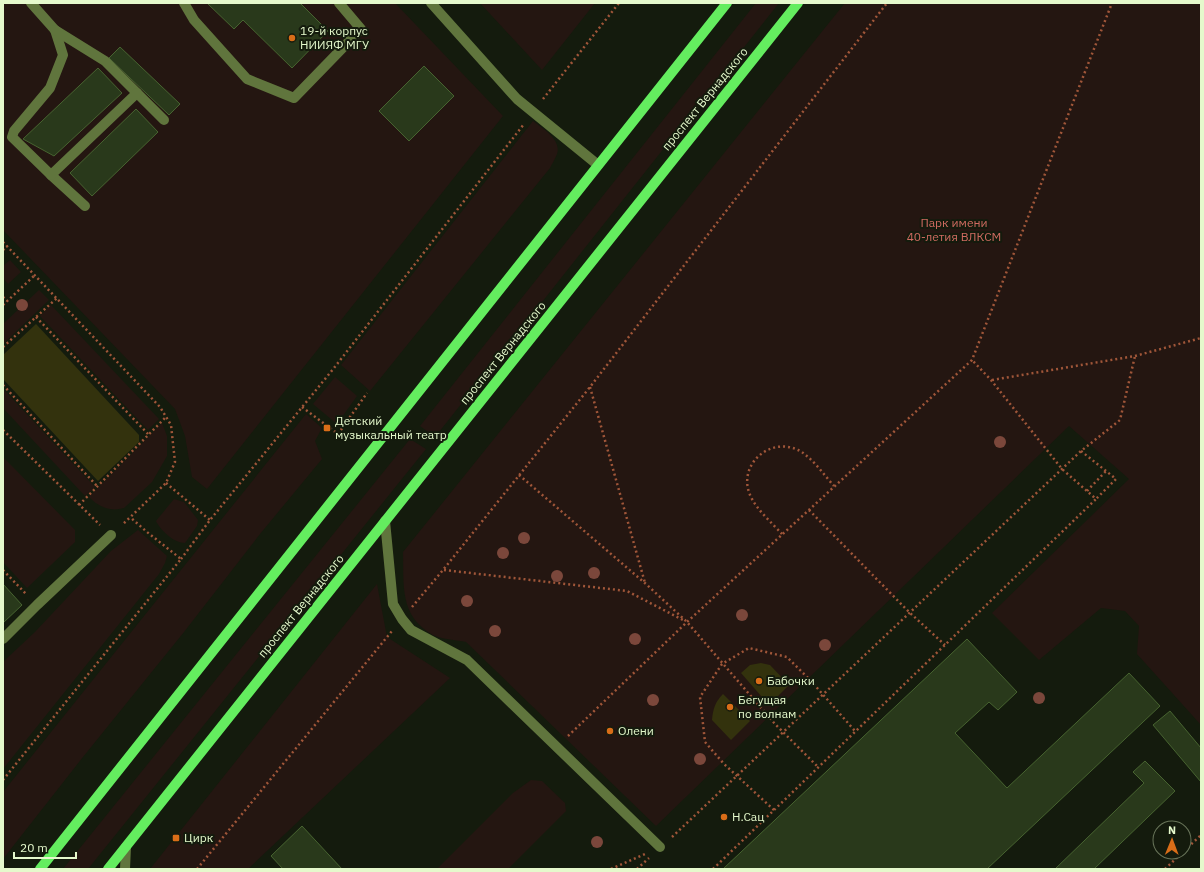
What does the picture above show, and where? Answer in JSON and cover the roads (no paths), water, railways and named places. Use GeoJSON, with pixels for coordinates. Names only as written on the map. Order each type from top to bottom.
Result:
{"type":"FeatureCollection","features":[{"type":"Feature","properties":{"kind":"main road"},"geometry":{"type":"LineString","coordinates":[[40,869],[727,3]]}},
{"type":"Feature","properties":{"kind":"main road","name":"проспект Вернадского"},"geometry":{"type":"LineString","coordinates":[[108,869],[798,3]]}},
{"type":"Feature","properties":{"kind":"lane"},"geometry":{"type":"LineString","coordinates":[[31,3],[55,30],[105,61],[164,120]]}},
{"type":"Feature","properties":{"kind":"lane"},"geometry":{"type":"LineString","coordinates":[[184,3],[194,20],[247,79],[294,98],[361,28],[339,3]]}},
{"type":"Feature","properties":{"kind":"lane"},"geometry":{"type":"LineString","coordinates":[[431,3],[517,99],[598,165]]}},
{"type":"Feature","properties":{"kind":"lane"},"geometry":{"type":"LineString","coordinates":[[55,30],[63,55],[50,88],[14,131],[12,137],[85,206]]}},
{"type":"Feature","properties":{"kind":"lane"},"geometry":{"type":"LineString","coordinates":[[51,175],[137,93]]}},
{"type":"Feature","properties":{"kind":"lane"},"geometry":{"type":"LineString","coordinates":[[385,521],[394,604],[402,619],[412,630],[466,660],[557,746],[660,847]]}},
{"type":"Feature","properties":{"kind":"lane"},"geometry":{"type":"LineString","coordinates":[[3,639],[111,535]]}},
{"type":"Feature","properties":{"kind":"lane"},"geometry":{"type":"LineString","coordinates":[[125,869],[126,846]]}},
{"type":"Feature","properties":{"kind":"place","name":"19-й корпус НИИЯФ МГУ"},"geometry":{"type":"Point","coordinates":[292,38]}},
{"type":"Feature","properties":{"kind":"place","name":"Детский музыкальный театр"},"geometry":{"type":"Point","coordinates":[327,428]}},
{"type":"Feature","properties":{"kind":"place","name":"Бабочки"},"geometry":{"type":"Point","coordinates":[759,681]}},
{"type":"Feature","properties":{"kind":"place","name":"Бегущая по волнам"},"geometry":{"type":"Point","coordinates":[730,707]}},
{"type":"Feature","properties":{"kind":"place","name":"Олени"},"geometry":{"type":"Point","coordinates":[610,731]}},
{"type":"Feature","properties":{"kind":"place","name":"Н.Сац"},"geometry":{"type":"Point","coordinates":[724,817]}},
{"type":"Feature","properties":{"kind":"place","name":"Цирк"},"geometry":{"type":"Point","coordinates":[176,838]}},
{"type":"Feature","properties":{"kind":"park label","name":"Парк имени 40-летия ВЛКСМ"},"geometry":{"type":"Point","coordinates":[954,230]}}]}
